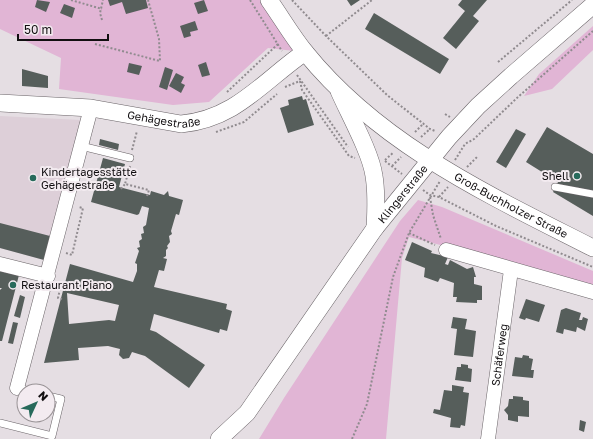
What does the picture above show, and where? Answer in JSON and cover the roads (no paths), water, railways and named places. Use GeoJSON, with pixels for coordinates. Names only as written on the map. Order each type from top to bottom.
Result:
{"type":"FeatureCollection","features":[{"type":"Feature","properties":{"kind":"street"},"geometry":{"type":"LineString","coordinates":[[269,0],[305,52],[336,86],[368,156],[374,175],[376,200],[375,228]]}},
{"type":"Feature","properties":{"kind":"street","name":"Klingerstraße"},"geometry":{"type":"LineString","coordinates":[[219,439],[247,413],[375,228],[430,160],[478,106],[593,5]]}},
{"type":"Feature","properties":{"kind":"street","name":"Gehägestraße"},"geometry":{"type":"LineString","coordinates":[[0,103],[91,108],[181,124],[194,123],[224,114],[243,102],[305,52]]}},
{"type":"Feature","properties":{"kind":"street","name":"Groß-Buchholzer Straße"},"geometry":{"type":"LineString","coordinates":[[336,86],[380,125],[410,148],[507,205],[593,248]]}},
{"type":"Feature","properties":{"kind":"street"},"geometry":{"type":"LineString","coordinates":[[25,383],[48,276],[91,108]]}},
{"type":"Feature","properties":{"kind":"street"},"geometry":{"type":"LineString","coordinates":[[446,250],[511,270],[593,292]]}},
{"type":"Feature","properties":{"kind":"street"},"geometry":{"type":"LineString","coordinates":[[0,264],[48,276]]}},
{"type":"Feature","properties":{"kind":"street","name":"Schäferweg"},"geometry":{"type":"LineString","coordinates":[[488,439],[511,270]]}},
{"type":"Feature","properties":{"kind":"street","name":"Klingerstraße"},"geometry":{"type":"LineString","coordinates":[[237,439],[247,413]]}},
{"type":"Feature","properties":{"kind":"lane"},"geometry":{"type":"LineString","coordinates":[[81,146],[130,158]]}},
{"type":"Feature","properties":{"kind":"lane"},"geometry":{"type":"LineString","coordinates":[[556,187],[593,194]]}},
{"type":"Feature","properties":{"kind":"lane"},"geometry":{"type":"LineString","coordinates":[[56,398],[61,399],[56,420]]}},
{"type":"Feature","properties":{"kind":"lane"},"geometry":{"type":"LineString","coordinates":[[0,423],[52,436],[55,423]]}},
{"type":"Feature","properties":{"kind":"place","name":"Shell"},"geometry":{"type":"Point","coordinates":[577,176]}},
{"type":"Feature","properties":{"kind":"place","name":"Kindertagesstätte Gehägestraße"},"geometry":{"type":"Point","coordinates":[33,178]}},
{"type":"Feature","properties":{"kind":"place","name":"Restaurant Piano"},"geometry":{"type":"Point","coordinates":[13,285]}}]}
